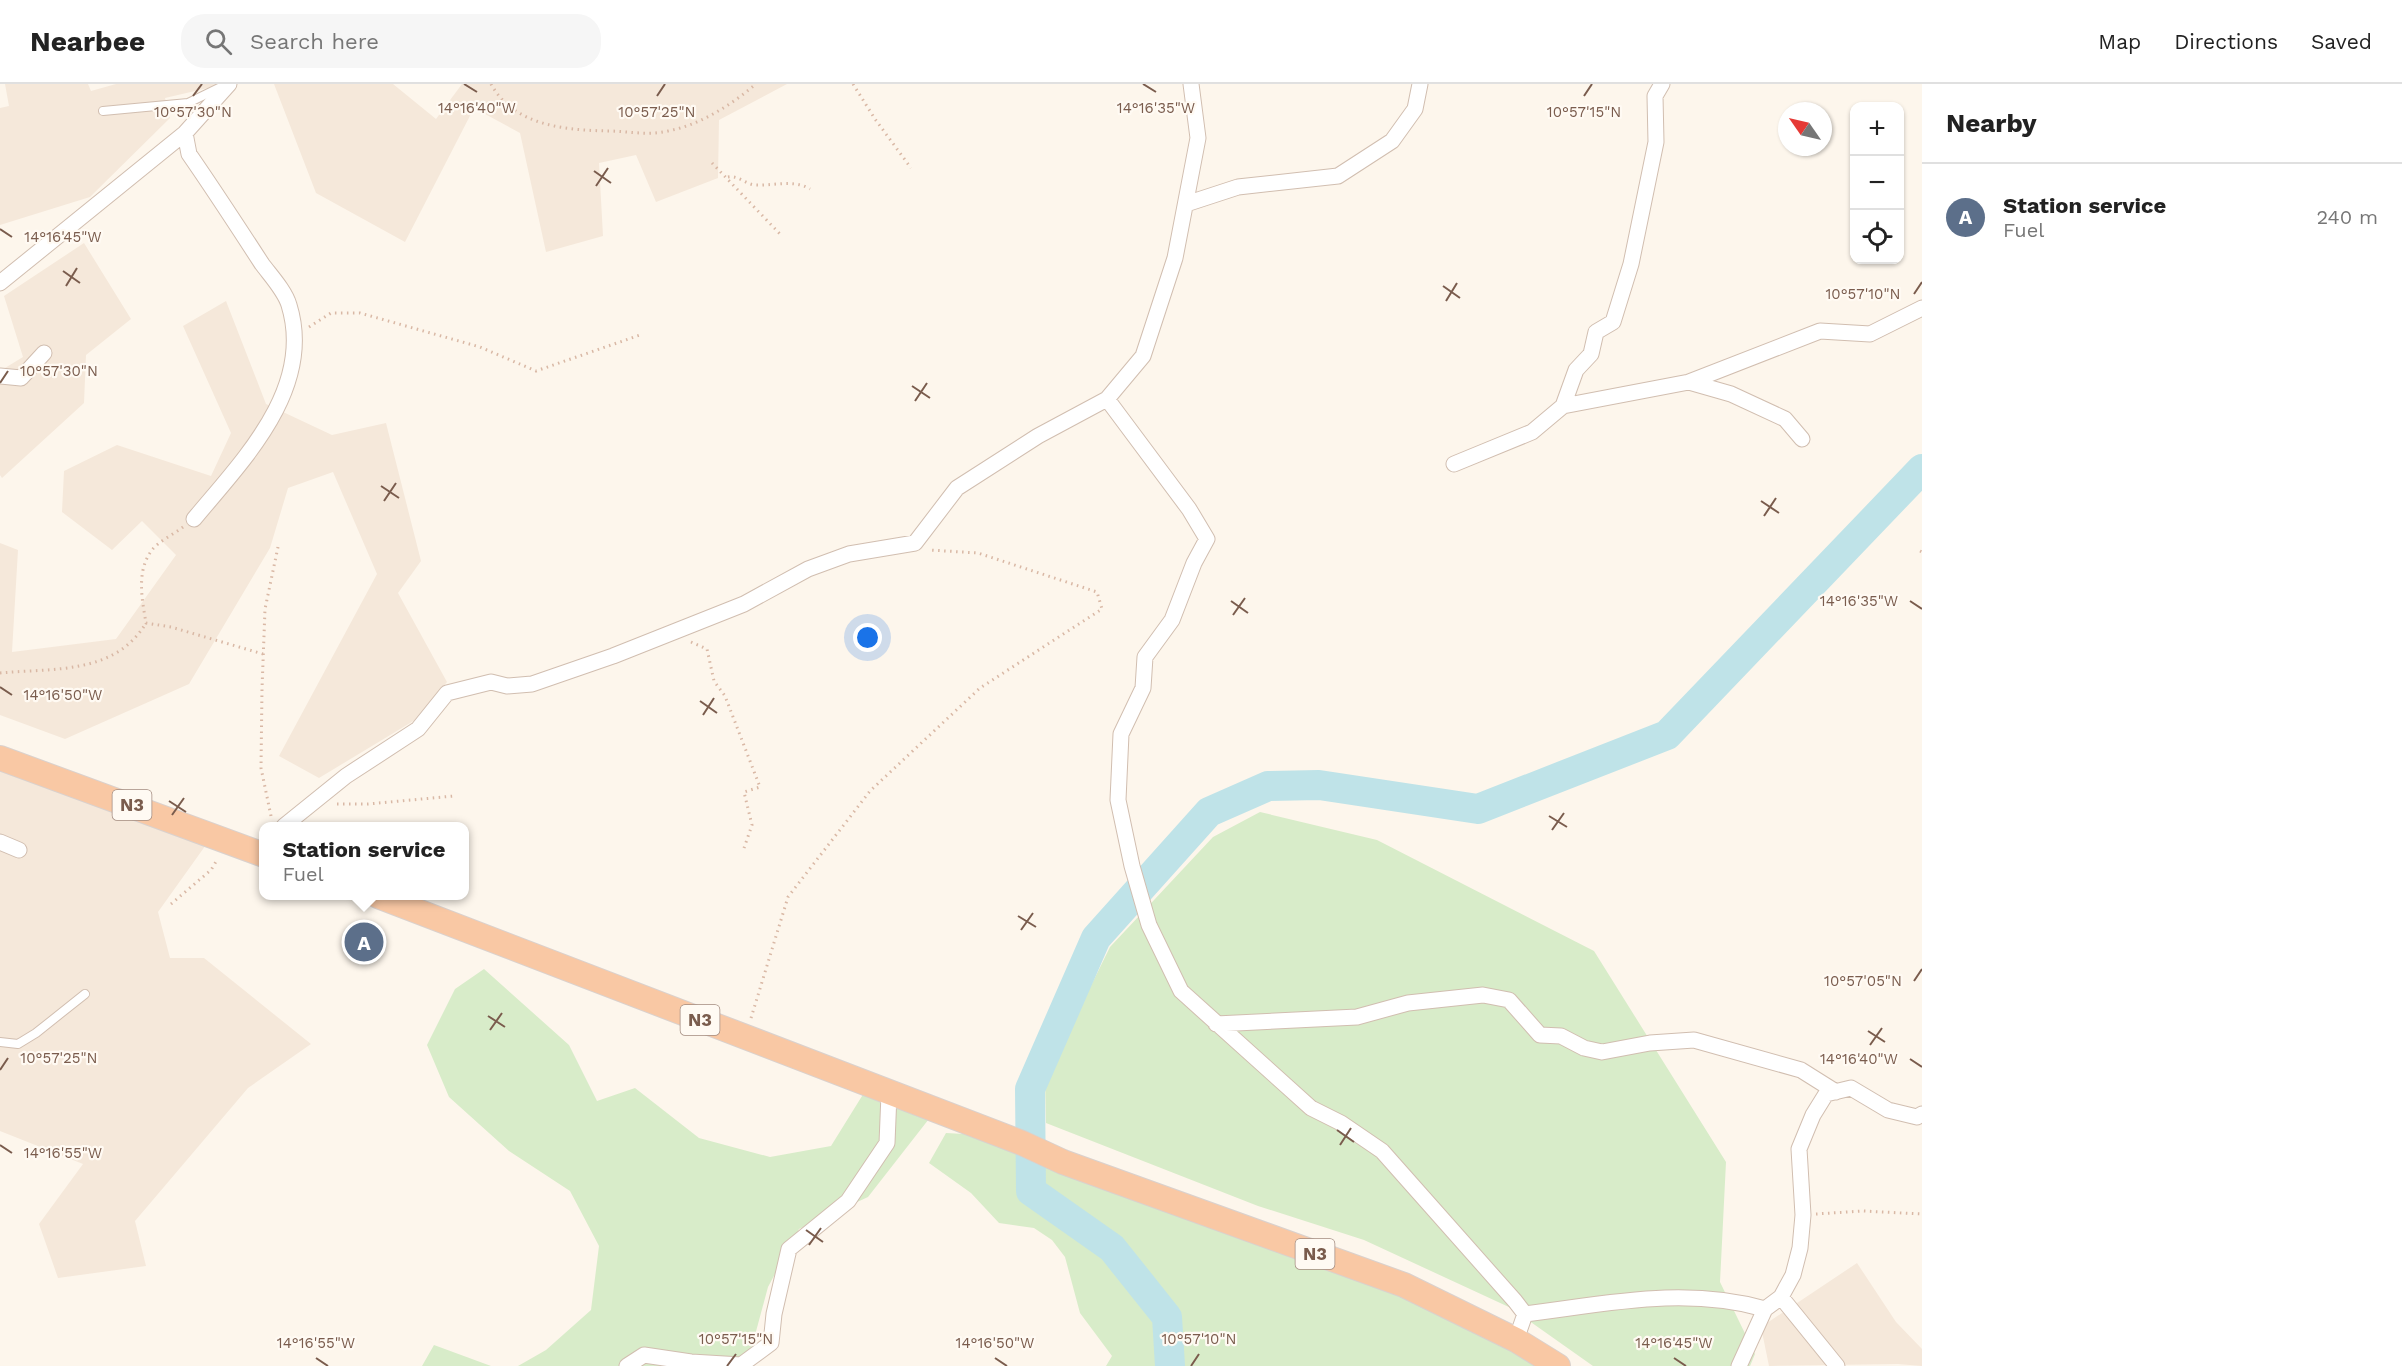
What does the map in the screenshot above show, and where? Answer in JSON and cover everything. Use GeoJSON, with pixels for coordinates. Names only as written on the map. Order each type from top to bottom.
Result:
{"type":"FeatureCollection","features":[{"type":"Feature","properties":{"kind":"highway","name":"N3"},"geometry":{"type":"LineString","coordinates":[[0,758],[259,853]]}},
{"type":"Feature","properties":{"kind":"highway","name":"N3"},"geometry":{"type":"LineString","coordinates":[[388,900],[888,1094],[1022,1143],[1063,1161],[1404,1285],[1516,1341],[1558,1366]]}},
{"type":"Feature","properties":{"kind":"street"},"geometry":{"type":"LineString","coordinates":[[0,283],[185,132],[229,84]]}},
{"type":"Feature","properties":{"kind":"street"},"geometry":{"type":"LineString","coordinates":[[289,822],[346,776],[418,729],[447,693],[491,682],[507,686],[532,684],[670,634],[744,604],[807,569],[849,554],[915,543],[957,488],[1038,436],[1107,399],[1143,356],[1175,258],[1198,138],[1191,84]]}},
{"type":"Feature","properties":{"kind":"street"},"geometry":{"type":"LineString","coordinates":[[1186,204],[1238,187],[1338,176],[1392,141],[1415,109],[1420,84]]}},
{"type":"Feature","properties":{"kind":"street"},"geometry":{"type":"LineString","coordinates":[[1563,406],[1576,370],[1591,354],[1596,332],[1614,322],[1631,264],[1656,142],[1655,96],[1662,84]]}},
{"type":"Feature","properties":{"kind":"street"},"geometry":{"type":"LineString","coordinates":[[185,132],[189,154],[289,304],[294,336],[291,372],[281,404],[234,471],[194,519]]}},
{"type":"Feature","properties":{"kind":"street"},"geometry":{"type":"LineString","coordinates":[[1454,464],[1532,432],[1563,406],[1689,382],[1820,331],[1870,334],[1922,308]]}},
{"type":"Feature","properties":{"kind":"street"},"geometry":{"type":"LineString","coordinates":[[0,376],[21,378],[44,353]]}},
{"type":"Feature","properties":{"kind":"street"},"geometry":{"type":"LineString","coordinates":[[1689,382],[1731,394],[1785,419],[1802,439]]}},
{"type":"Feature","properties":{"kind":"street"},"geometry":{"type":"LineString","coordinates":[[1107,399],[1189,509],[1207,539],[1194,563],[1172,620],[1145,657],[1143,688],[1121,734],[1118,800],[1132,866],[1149,925],[1181,992],[1311,1108],[1341,1123],[1382,1151],[1525,1314]]}},
{"type":"Feature","properties":{"kind":"street"},"geometry":{"type":"LineString","coordinates":[[0,842],[19,850]]}},
{"type":"Feature","properties":{"kind":"street"},"geometry":{"type":"LineString","coordinates":[[1216,1024],[1357,1017],[1408,1004],[1483,994],[1509,1000],[1540,1035],[1560,1036],[1584,1048],[1602,1052],[1650,1043],[1694,1040],[1801,1070],[1836,1092]]}},
{"type":"Feature","properties":{"kind":"street"},"geometry":{"type":"LineString","coordinates":[[1739,1366],[1765,1309],[1781,1297],[1793,1275],[1800,1248],[1803,1215],[1799,1149],[1813,1114],[1826,1094],[1851,1088],[1888,1110],[1920,1117]]}},
{"type":"Feature","properties":{"kind":"street"},"geometry":{"type":"LineString","coordinates":[[627,1366],[644,1355],[692,1362],[741,1365],[771,1343],[774,1314],[789,1249],[848,1201],[887,1143],[888,1094]]}},
{"type":"Feature","properties":{"kind":"street"},"geometry":{"type":"LineString","coordinates":[[1525,1314],[1670,1296],[1702,1297],[1765,1309]]}},
{"type":"Feature","properties":{"kind":"street"},"geometry":{"type":"LineString","coordinates":[[1781,1297],[1837,1366]]}},
{"type":"Feature","properties":{"kind":"street"},"geometry":{"type":"LineString","coordinates":[[1516,1341],[1525,1314]]}},
{"type":"Feature","properties":{"kind":"lane"},"geometry":{"type":"LineString","coordinates":[[103,111],[188,103],[229,84]]}},
{"type":"Feature","properties":{"kind":"lane"},"geometry":{"type":"LineString","coordinates":[[0,1042],[18,1044],[36,1033],[85,993]]}},
{"type":"Feature","properties":{"kind":"path"},"geometry":{"type":"LineString","coordinates":[[491,84],[507,106],[550,125],[635,134],[669,131],[729,107],[756,84]]}},
{"type":"Feature","properties":{"kind":"path"},"geometry":{"type":"LineString","coordinates":[[853,84],[874,119],[911,168]]}},
{"type":"Feature","properties":{"kind":"path"},"geometry":{"type":"LineString","coordinates":[[712,163],[728,177],[780,234]]}},
{"type":"Feature","properties":{"kind":"path"},"geometry":{"type":"LineString","coordinates":[[728,177],[734,176],[752,185],[800,183],[810,189]]}},
{"type":"Feature","properties":{"kind":"path"},"geometry":{"type":"LineString","coordinates":[[294,336],[331,313],[360,313],[480,347],[536,371],[640,335]]}},
{"type":"Feature","properties":{"kind":"path"},"geometry":{"type":"LineString","coordinates":[[0,673],[93,664],[120,653],[136,640],[146,623],[142,598],[142,572],[152,549],[194,519]]}},
{"type":"Feature","properties":{"kind":"path"},"geometry":{"type":"LineString","coordinates":[[273,822],[261,768],[263,654],[265,609],[278,547]]}},
{"type":"Feature","properties":{"kind":"path"},"geometry":{"type":"LineString","coordinates":[[746,1037],[788,897],[870,791],[980,688],[1102,609],[1097,592],[978,553],[925,550]]}},
{"type":"Feature","properties":{"kind":"path"},"geometry":{"type":"LineString","coordinates":[[146,623],[171,627],[263,654]]}},
{"type":"Feature","properties":{"kind":"path"},"geometry":{"type":"LineString","coordinates":[[670,634],[707,649],[714,681],[725,696],[755,772],[760,787],[744,792],[752,825],[743,851]]}},
{"type":"Feature","properties":{"kind":"path"},"geometry":{"type":"LineString","coordinates":[[314,802],[368,804],[454,796]]}},
{"type":"Feature","properties":{"kind":"path"},"geometry":{"type":"LineString","coordinates":[[171,904],[211,870],[230,841]]}},
{"type":"Feature","properties":{"kind":"path"},"geometry":{"type":"LineString","coordinates":[[1803,1215],[1863,1211],[1922,1214]]}},
{"type":"Feature","properties":{"kind":"shaded area"},"geometry":{"type":"Polygon","coordinates":[[[5,84],[88,84],[91,91],[116,84],[225,84],[165,98],[170,118],[90,197],[0,225],[0,108],[9,106],[5,84]]]}},
{"type":"Feature","properties":{"kind":"shaded area"},"geometry":{"type":"Polygon","coordinates":[[[274,84],[393,84],[436,119],[462,84],[787,84],[719,120],[718,178],[656,202],[636,155],[599,163],[603,236],[546,252],[520,133],[474,108],[405,242],[316,193],[274,84]]]}},
{"type":"Feature","properties":{"kind":"shaded area"},"geometry":{"type":"Polygon","coordinates":[[[84,243],[131,319],[86,355],[84,403],[2,478],[0,475],[0,371],[23,357],[4,296],[84,243]]]}},
{"type":"Feature","properties":{"kind":"shaded area"},"geometry":{"type":"Polygon","coordinates":[[[226,301],[266,404],[332,435],[386,423],[421,561],[398,593],[447,682],[415,720],[319,778],[279,756],[377,574],[333,472],[288,488],[270,548],[189,684],[65,739],[0,715],[0,543],[18,550],[12,652],[116,639],[176,555],[142,521],[112,550],[62,512],[64,471],[117,445],[211,476],[231,433],[183,326],[226,301]]]}},
{"type":"Feature","properties":{"kind":"shaded area"},"geometry":{"type":"Polygon","coordinates":[[[0,763],[208,842],[158,912],[170,958],[204,958],[311,1044],[248,1088],[135,1221],[146,1266],[58,1278],[39,1224],[83,1164],[0,1131],[0,763]]]}},
{"type":"Feature","properties":{"kind":"shaded area"},"geometry":{"type":"Polygon","coordinates":[[[1857,1263],[1896,1322],[1922,1349],[1922,1366],[1898,1364],[1769,1366],[1761,1327],[1857,1263]]]}},
{"type":"Feature","properties":{"kind":"green space"},"geometry":{"type":"Polygon","coordinates":[[[1260,812],[1377,840],[1594,951],[1726,1162],[1720,1282],[1755,1354],[1750,1366],[1593,1366],[1511,1308],[1364,1240],[1258,1206],[1046,1123],[1045,1079],[1110,947],[1213,837],[1260,812]]]}},
{"type":"Feature","properties":{"kind":"green space"},"geometry":{"type":"Polygon","coordinates":[[[484,969],[569,1045],[597,1101],[635,1088],[699,1138],[770,1157],[831,1146],[867,1088],[932,1115],[868,1197],[799,1229],[768,1287],[751,1350],[737,1366],[518,1366],[546,1350],[591,1310],[599,1246],[570,1191],[509,1151],[449,1097],[427,1045],[455,989],[484,969]]]}},
{"type":"Feature","properties":{"kind":"green space"},"geometry":{"type":"Polygon","coordinates":[[[946,1133],[1020,1137],[1451,1316],[1544,1366],[1106,1366],[1112,1356],[1080,1313],[1065,1257],[1052,1240],[1034,1228],[999,1223],[971,1193],[929,1163],[946,1133]]]}},
{"type":"Feature","properties":{"kind":"green space"},"geometry":{"type":"Polygon","coordinates":[[[434,1345],[491,1366],[422,1366],[434,1345]]]}},
{"type":"Feature","properties":{"kind":"waterway"},"geometry":{"type":"LineString","coordinates":[[1170,1366],[1167,1317],[1112,1248],[1031,1191],[1030,1089],[1096,938],[1209,812],[1268,786],[1319,785],[1478,809],[1667,735],[1922,469]]}},
{"type":"Feature","properties":{"kind":"place","name":"Station service"},"geometry":{"type":"Point","coordinates":[364,942]}}]}
